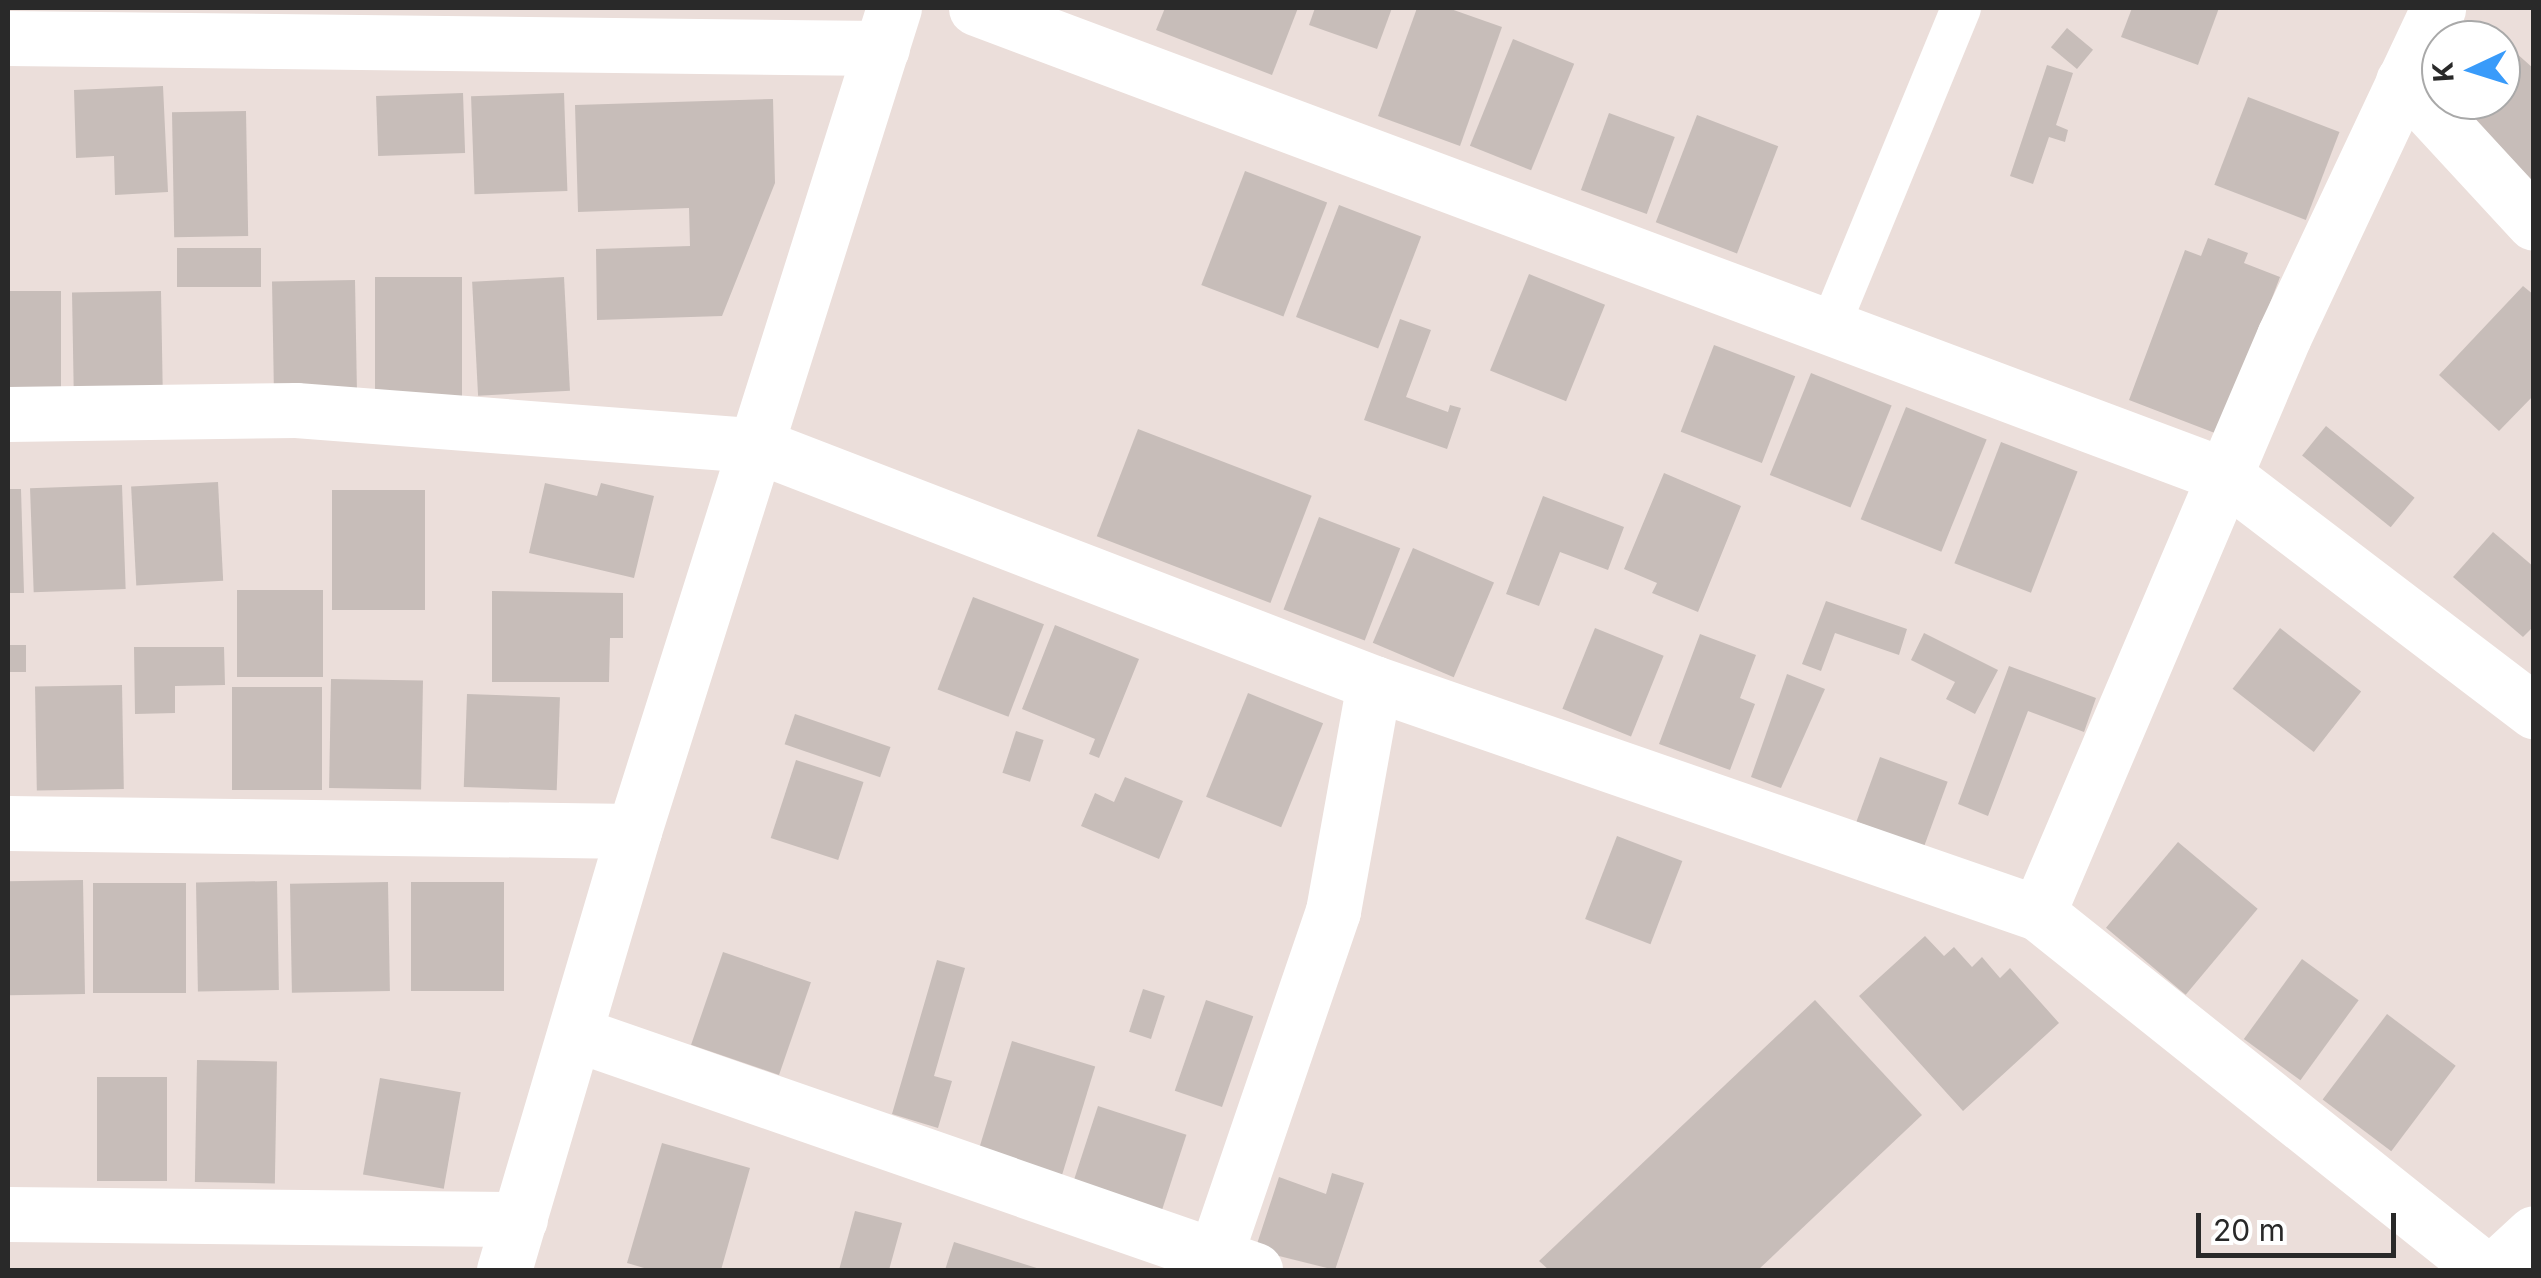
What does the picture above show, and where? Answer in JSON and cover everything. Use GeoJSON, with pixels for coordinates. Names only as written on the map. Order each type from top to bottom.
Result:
{"type":"FeatureCollection","features":[{"type":"Feature","properties":{"kind":"street"},"geometry":{"type":"LineString","coordinates":[[976,8],[1828,331],[2224,476],[2534,711]]}},
{"type":"Feature","properties":{"kind":"street"},"geometry":{"type":"LineString","coordinates":[[2038,913],[2224,476],[2438,8]]}},
{"type":"Feature","properties":{"kind":"street"},"geometry":{"type":"LineString","coordinates":[[8,38],[888,28],[634,831],[504,1270]]}},
{"type":"Feature","properties":{"kind":"street"},"geometry":{"type":"LineString","coordinates":[[2403,82],[2534,223]]}},
{"type":"Feature","properties":{"kind":"street"},"geometry":{"type":"LineString","coordinates":[[8,414],[296,410],[756,446],[1374,683],[2038,913],[2485,1270]]}},
{"type":"Feature","properties":{"kind":"street"},"geometry":{"type":"LineString","coordinates":[[576,1034],[1227,1265],[1333,911],[1374,683]]}},
{"type":"Feature","properties":{"kind":"street"},"geometry":{"type":"LineString","coordinates":[[8,823],[634,831]]}},
{"type":"Feature","properties":{"kind":"street"},"geometry":{"type":"LineString","coordinates":[[8,1214],[520,1219]]}},
{"type":"Feature","properties":{"kind":"street"},"geometry":{"type":"LineString","coordinates":[[2494,1270],[2534,1233]]}},
{"type":"Feature","properties":{"kind":"lane"},"geometry":{"type":"LineString","coordinates":[[1828,331],[1961,8]]}},
{"type":"Feature","properties":{"kind":"building"},"geometry":{"type":"Polygon","coordinates":[[[1165,8],[1298,8],[1272,75],[1156,30],[1165,8]]]}},
{"type":"Feature","properties":{"kind":"building"},"geometry":{"type":"Polygon","coordinates":[[[1315,8],[1392,8],[1377,49],[1309,25],[1315,8]]]}},
{"type":"Feature","properties":{"kind":"building"},"geometry":{"type":"Polygon","coordinates":[[[1417,8],[1448,8],[1502,27],[1460,146],[1378,116],[1417,8]]]}},
{"type":"Feature","properties":{"kind":"building"},"geometry":{"type":"Polygon","coordinates":[[[2132,8],[2219,8],[2198,65],[2121,37],[2132,8]]]}},
{"type":"Feature","properties":{"kind":"building"},"geometry":{"type":"Polygon","coordinates":[[[2067,28],[2093,50],[2077,69],[2051,47],[2067,28]]]}},
{"type":"Feature","properties":{"kind":"building"},"geometry":{"type":"Polygon","coordinates":[[[1513,39],[1574,64],[1531,170],[1470,146],[1513,39]]]}},
{"type":"Feature","properties":{"kind":"building"},"geometry":{"type":"Polygon","coordinates":[[[2521,57],[2534,69],[2534,185],[2473,120],[2521,120],[2521,57]]]}},
{"type":"Feature","properties":{"kind":"building"},"geometry":{"type":"Polygon","coordinates":[[[2047,65],[2073,73],[2056,125],[2068,130],[2065,142],[2049,137],[2033,184],[2010,176],[2047,65]]]}},
{"type":"Feature","properties":{"kind":"building"},"geometry":{"type":"Polygon","coordinates":[[[163,86],[168,192],[115,195],[114,156],[76,158],[74,90],[163,86]]]}},
{"type":"Feature","properties":{"kind":"building"},"geometry":{"type":"Polygon","coordinates":[[[463,93],[465,153],[378,156],[376,96],[463,93]]]}},
{"type":"Feature","properties":{"kind":"building"},"geometry":{"type":"Polygon","coordinates":[[[564,93],[567,191],[474,194],[471,96],[564,93]]]}},
{"type":"Feature","properties":{"kind":"building"},"geometry":{"type":"Polygon","coordinates":[[[2248,97],[2339,132],[2306,220],[2214,185],[2248,97]]]}},
{"type":"Feature","properties":{"kind":"building"},"geometry":{"type":"Polygon","coordinates":[[[773,99],[775,183],[722,316],[597,320],[596,249],[690,246],[689,208],[578,212],[575,105],[773,99]]]}},
{"type":"Feature","properties":{"kind":"building"},"geometry":{"type":"Polygon","coordinates":[[[246,111],[248,236],[174,237],[172,112],[246,111]]]}},
{"type":"Feature","properties":{"kind":"building"},"geometry":{"type":"Polygon","coordinates":[[[1609,113],[1675,137],[1647,214],[1581,190],[1609,113]]]}},
{"type":"Feature","properties":{"kind":"building"},"geometry":{"type":"Polygon","coordinates":[[[1697,115],[1778,146],[1737,254],[1656,222],[1697,115]]]}},
{"type":"Feature","properties":{"kind":"building"},"geometry":{"type":"Polygon","coordinates":[[[1245,171],[1327,203],[1283,316],[1201,285],[1245,171]]]}},
{"type":"Feature","properties":{"kind":"building"},"geometry":{"type":"Polygon","coordinates":[[[1339,205],[1421,237],[1378,349],[1296,317],[1339,205]]]}},
{"type":"Feature","properties":{"kind":"building"},"geometry":{"type":"Polygon","coordinates":[[[2208,238],[2248,253],[2244,263],[2280,277],[2220,435],[2129,400],[2185,250],[2201,256],[2208,238]]]}},
{"type":"Feature","properties":{"kind":"building"},"geometry":{"type":"Polygon","coordinates":[[[177,248],[261,248],[261,287],[177,287],[177,248]]]}},
{"type":"Feature","properties":{"kind":"building"},"geometry":{"type":"Polygon","coordinates":[[[1529,274],[1605,305],[1566,401],[1490,370],[1529,274]]]}},
{"type":"Feature","properties":{"kind":"building"},"geometry":{"type":"Polygon","coordinates":[[[375,277],[462,277],[462,398],[375,398],[375,277]]]}},
{"type":"Feature","properties":{"kind":"building"},"geometry":{"type":"Polygon","coordinates":[[[564,277],[570,391],[478,396],[472,282],[564,277]]]}},
{"type":"Feature","properties":{"kind":"building"},"geometry":{"type":"Polygon","coordinates":[[[355,280],[357,394],[274,395],[272,281],[355,280]]]}},
{"type":"Feature","properties":{"kind":"building"},"geometry":{"type":"Polygon","coordinates":[[[2523,286],[2534,295],[2534,395],[2499,431],[2439,375],[2523,286]]]}},
{"type":"Feature","properties":{"kind":"building"},"geometry":{"type":"Polygon","coordinates":[[[8,291],[61,291],[61,394],[8,394],[8,291]]]}},
{"type":"Feature","properties":{"kind":"building"},"geometry":{"type":"Polygon","coordinates":[[[161,291],[163,394],[74,396],[72,293],[161,291]]]}},
{"type":"Feature","properties":{"kind":"building"},"geometry":{"type":"Polygon","coordinates":[[[1400,319],[1431,330],[1406,397],[1448,412],[1450,405],[1461,408],[1447,449],[1364,420],[1400,319]]]}},
{"type":"Feature","properties":{"kind":"building"},"geometry":{"type":"Polygon","coordinates":[[[1714,345],[1795,376],[1762,463],[1681,432],[1714,345]]]}},
{"type":"Feature","properties":{"kind":"building"},"geometry":{"type":"Polygon","coordinates":[[[1811,373],[1892,406],[1850,508],[1770,475],[1811,373]]]}},
{"type":"Feature","properties":{"kind":"building"},"geometry":{"type":"Polygon","coordinates":[[[1906,407],[1987,440],[1941,552],[1861,519],[1906,407]]]}},
{"type":"Feature","properties":{"kind":"building"},"geometry":{"type":"Polygon","coordinates":[[[2326,426],[2415,498],[2391,527],[2302,456],[2326,426]]]}},
{"type":"Feature","properties":{"kind":"building"},"geometry":{"type":"Polygon","coordinates":[[[1138,429],[1312,496],[1270,603],[1097,536],[1138,429]]]}},
{"type":"Feature","properties":{"kind":"building"},"geometry":{"type":"Polygon","coordinates":[[[2001,442],[2078,471],[2031,593],[1954,563],[2001,442]]]}},
{"type":"Feature","properties":{"kind":"building"},"geometry":{"type":"Polygon","coordinates":[[[1664,473],[1741,506],[1698,612],[1652,593],[1657,583],[1624,569],[1664,473]]]}},
{"type":"Feature","properties":{"kind":"building"},"geometry":{"type":"Polygon","coordinates":[[[218,482],[223,581],[136,585],[131,487],[218,482]]]}},
{"type":"Feature","properties":{"kind":"building"},"geometry":{"type":"Polygon","coordinates":[[[545,483],[597,496],[601,483],[654,496],[634,578],[529,553],[545,483]]]}},
{"type":"Feature","properties":{"kind":"building"},"geometry":{"type":"Polygon","coordinates":[[[122,485],[126,589],[34,592],[30,488],[122,485]]]}},
{"type":"Feature","properties":{"kind":"building"},"geometry":{"type":"Polygon","coordinates":[[[8,489],[21,489],[24,593],[8,593],[8,489]]]}},
{"type":"Feature","properties":{"kind":"building"},"geometry":{"type":"Polygon","coordinates":[[[332,490],[425,490],[425,610],[332,610],[332,490]]]}},
{"type":"Feature","properties":{"kind":"building"},"geometry":{"type":"Polygon","coordinates":[[[1543,496],[1624,527],[1608,570],[1560,552],[1539,606],[1506,594],[1543,496]]]}},
{"type":"Feature","properties":{"kind":"building"},"geometry":{"type":"Polygon","coordinates":[[[1319,517],[1400,548],[1365,641],[1284,609],[1319,517]]]}},
{"type":"Feature","properties":{"kind":"building"},"geometry":{"type":"Polygon","coordinates":[[[2493,532],[2534,567],[2534,626],[2523,637],[2453,577],[2493,532]]]}},
{"type":"Feature","properties":{"kind":"building"},"geometry":{"type":"Polygon","coordinates":[[[1413,548],[1494,582],[1454,677],[1373,643],[1413,548]]]}},
{"type":"Feature","properties":{"kind":"building"},"geometry":{"type":"Polygon","coordinates":[[[237,590],[323,590],[323,677],[237,677],[237,590]]]}},
{"type":"Feature","properties":{"kind":"building"},"geometry":{"type":"Polygon","coordinates":[[[492,591],[623,593],[623,638],[610,638],[609,682],[492,682],[492,591]]]}},
{"type":"Feature","properties":{"kind":"building"},"geometry":{"type":"Polygon","coordinates":[[[973,597],[1044,624],[1008,717],[938,689],[973,597]]]}},
{"type":"Feature","properties":{"kind":"building"},"geometry":{"type":"Polygon","coordinates":[[[1826,601],[1907,629],[1899,655],[1835,633],[1821,671],[1802,664],[1826,601]]]}},
{"type":"Feature","properties":{"kind":"building"},"geometry":{"type":"Polygon","coordinates":[[[1055,625],[1139,659],[1099,758],[1089,754],[1095,739],[1022,709],[1055,625]]]}},
{"type":"Feature","properties":{"kind":"building"},"geometry":{"type":"Polygon","coordinates":[[[1595,628],[1664,656],[1631,736],[1562,709],[1595,628]]]}},
{"type":"Feature","properties":{"kind":"building"},"geometry":{"type":"Polygon","coordinates":[[[2280,628],[2361,691],[2314,752],[2233,689],[2280,628]]]}},
{"type":"Feature","properties":{"kind":"building"},"geometry":{"type":"Polygon","coordinates":[[[1924,633],[1998,670],[1975,714],[1946,699],[1955,682],[1911,660],[1924,633]]]}},
{"type":"Feature","properties":{"kind":"building"},"geometry":{"type":"Polygon","coordinates":[[[1700,634],[1756,655],[1740,698],[1755,704],[1730,770],[1659,744],[1700,634]]]}},
{"type":"Feature","properties":{"kind":"building"},"geometry":{"type":"Polygon","coordinates":[[[8,645],[26,645],[26,672],[8,672],[8,645]]]}},
{"type":"Feature","properties":{"kind":"building"},"geometry":{"type":"Polygon","coordinates":[[[134,647],[224,647],[225,685],[175,686],[175,713],[135,714],[134,647]]]}},
{"type":"Feature","properties":{"kind":"building"},"geometry":{"type":"Polygon","coordinates":[[[2009,666],[2096,698],[2084,732],[2028,711],[1988,816],[1958,804],[2009,666]]]}},
{"type":"Feature","properties":{"kind":"building"},"geometry":{"type":"Polygon","coordinates":[[[1787,674],[1825,689],[1781,788],[1751,777],[1787,674]]]}},
{"type":"Feature","properties":{"kind":"building"},"geometry":{"type":"Polygon","coordinates":[[[331,679],[423,681],[421,790],[329,788],[331,679]]]}},
{"type":"Feature","properties":{"kind":"building"},"geometry":{"type":"Polygon","coordinates":[[[122,685],[124,789],[37,791],[35,687],[122,685]]]}},
{"type":"Feature","properties":{"kind":"building"},"geometry":{"type":"Polygon","coordinates":[[[232,687],[322,687],[322,790],[232,790],[232,687]]]}},
{"type":"Feature","properties":{"kind":"building"},"geometry":{"type":"Polygon","coordinates":[[[1248,693],[1323,723],[1281,827],[1206,797],[1248,693]]]}},
{"type":"Feature","properties":{"kind":"building"},"geometry":{"type":"Polygon","coordinates":[[[467,694],[560,697],[557,790],[464,787],[467,694]]]}},
{"type":"Feature","properties":{"kind":"building"},"geometry":{"type":"Polygon","coordinates":[[[795,714],[890,747],[880,777],[785,744],[795,714]]]}},
{"type":"Feature","properties":{"kind":"building"},"geometry":{"type":"Polygon","coordinates":[[[1016,731],[1044,740],[1030,782],[1002,773],[1016,731]]]}},
{"type":"Feature","properties":{"kind":"building"},"geometry":{"type":"Polygon","coordinates":[[[1880,757],[1948,782],[1924,846],[1856,822],[1880,757]]]}},
{"type":"Feature","properties":{"kind":"building"},"geometry":{"type":"Polygon","coordinates":[[[796,760],[864,782],[838,860],[771,838],[796,760]]]}},
{"type":"Feature","properties":{"kind":"building"},"geometry":{"type":"Polygon","coordinates":[[[1125,777],[1183,801],[1159,859],[1081,826],[1095,793],[1114,802],[1125,777]]]}},
{"type":"Feature","properties":{"kind":"building"},"geometry":{"type":"Polygon","coordinates":[[[1617,836],[1682,861],[1650,944],[1585,919],[1617,836]]]}},
{"type":"Feature","properties":{"kind":"building"},"geometry":{"type":"Polygon","coordinates":[[[2178,842],[2258,909],[2186,995],[2106,928],[2178,842]]]}},
{"type":"Feature","properties":{"kind":"building"},"geometry":{"type":"Polygon","coordinates":[[[83,880],[85,994],[10,995],[8,881],[83,880]]]}},
{"type":"Feature","properties":{"kind":"building"},"geometry":{"type":"Polygon","coordinates":[[[277,881],[279,990],[198,991],[196,882],[277,881]]]}},
{"type":"Feature","properties":{"kind":"building"},"geometry":{"type":"Polygon","coordinates":[[[388,882],[390,991],[292,993],[290,884],[388,882]]]}},
{"type":"Feature","properties":{"kind":"building"},"geometry":{"type":"Polygon","coordinates":[[[411,882],[504,882],[504,991],[411,991],[411,882]]]}},
{"type":"Feature","properties":{"kind":"building"},"geometry":{"type":"Polygon","coordinates":[[[93,883],[186,883],[186,993],[93,993],[93,883]]]}},
{"type":"Feature","properties":{"kind":"building"},"geometry":{"type":"Polygon","coordinates":[[[1925,936],[1944,956],[1954,947],[1972,967],[1982,957],[2000,978],[2010,968],[2059,1023],[1963,1111],[1859,996],[1925,936]]]}},
{"type":"Feature","properties":{"kind":"building"},"geometry":{"type":"Polygon","coordinates":[[[723,952],[811,982],[779,1075],[691,1045],[723,952]]]}},
{"type":"Feature","properties":{"kind":"building"},"geometry":{"type":"Polygon","coordinates":[[[2302,959],[2359,1000],[2300,1080],[2244,1039],[2302,959]]]}},
{"type":"Feature","properties":{"kind":"building"},"geometry":{"type":"Polygon","coordinates":[[[937,960],[965,968],[934,1076],[952,1081],[938,1128],[892,1114],[937,960]]]}},
{"type":"Feature","properties":{"kind":"building"},"geometry":{"type":"Polygon","coordinates":[[[1143,989],[1165,996],[1151,1039],[1129,1032],[1143,989]]]}},
{"type":"Feature","properties":{"kind":"building"},"geometry":{"type":"Polygon","coordinates":[[[1206,1000],[1253,1016],[1222,1107],[1175,1091],[1206,1000]]]}},
{"type":"Feature","properties":{"kind":"building"},"geometry":{"type":"Polygon","coordinates":[[[1815,1000],[1922,1115],[1758,1270],[1549,1270],[1539,1261],[1815,1000]]]}},
{"type":"Feature","properties":{"kind":"building"},"geometry":{"type":"Polygon","coordinates":[[[2387,1014],[2456,1066],[2391,1151],[2323,1099],[2387,1014]]]}},
{"type":"Feature","properties":{"kind":"building"},"geometry":{"type":"Polygon","coordinates":[[[1012,1041],[1095,1066],[1062,1175],[979,1150],[1012,1041]]]}},
{"type":"Feature","properties":{"kind":"building"},"geometry":{"type":"Polygon","coordinates":[[[197,1060],[277,1061],[275,1183],[195,1182],[197,1060]]]}},
{"type":"Feature","properties":{"kind":"building"},"geometry":{"type":"Polygon","coordinates":[[[97,1077],[167,1077],[167,1181],[97,1181],[97,1077]]]}},
{"type":"Feature","properties":{"kind":"building"},"geometry":{"type":"Polygon","coordinates":[[[380,1078],[461,1092],[444,1189],[363,1175],[380,1078]]]}},
{"type":"Feature","properties":{"kind":"building"},"geometry":{"type":"Polygon","coordinates":[[[1098,1106],[1186,1135],[1161,1213],[1073,1184],[1098,1106]]]}},
{"type":"Feature","properties":{"kind":"building"},"geometry":{"type":"Polygon","coordinates":[[[662,1143],[750,1168],[721,1270],[651,1270],[627,1263],[662,1143]]]}},
{"type":"Feature","properties":{"kind":"building"},"geometry":{"type":"Polygon","coordinates":[[[1332,1173],[1364,1183],[1335,1270],[1255,1250],[1279,1177],[1326,1194],[1332,1173]]]}},
{"type":"Feature","properties":{"kind":"building"},"geometry":{"type":"Polygon","coordinates":[[[855,1211],[902,1223],[889,1270],[839,1270],[855,1211]]]}},
{"type":"Feature","properties":{"kind":"building"},"geometry":{"type":"Polygon","coordinates":[[[954,1242],[1043,1270],[945,1270],[954,1242]]]}}]}
